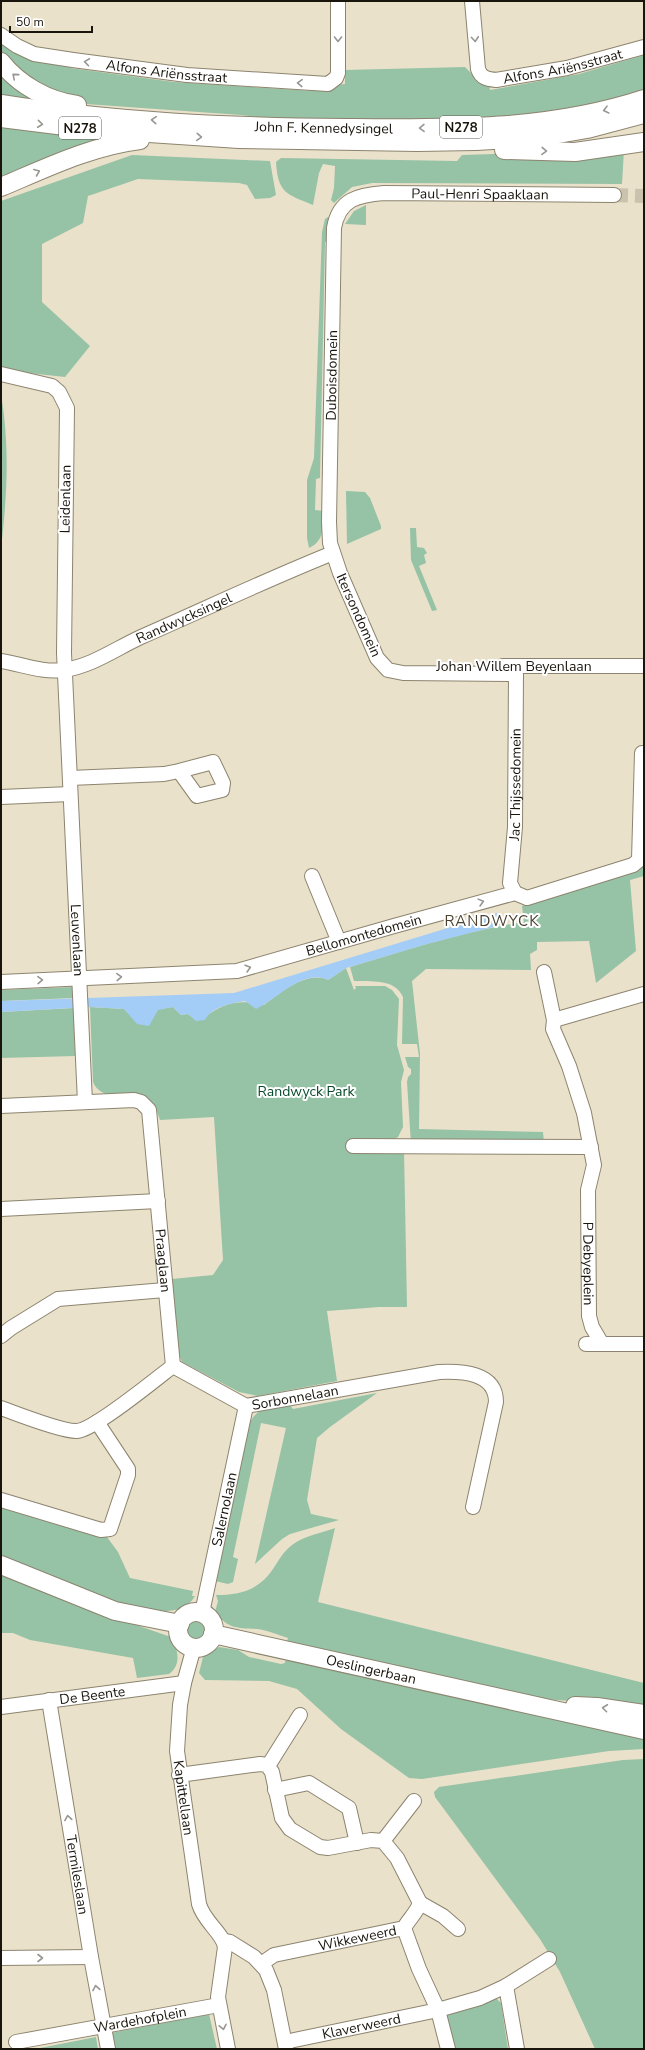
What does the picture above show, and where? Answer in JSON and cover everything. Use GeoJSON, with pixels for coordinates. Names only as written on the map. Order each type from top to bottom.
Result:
{"type":"FeatureCollection","features":[{"type":"Feature","properties":{"kind":"main road"},"geometry":{"type":"LineString","coordinates":[[1,62],[20,81],[37,92],[61,102],[88,107],[101,116]]}},
{"type":"Feature","properties":{"kind":"main road","name":"John F. Kennedysingel"},"geometry":{"type":"LineString","coordinates":[[1,104],[101,116],[290,127],[386,128],[492,126],[565,119],[644,99]]}},
{"type":"Feature","properties":{"kind":"main road","name":"John F. Kennedysingel"},"geometry":{"type":"LineString","coordinates":[[1,118],[68,127],[160,134],[239,139],[344,142],[476,141],[528,138],[593,128],[644,114]]}},
{"type":"Feature","properties":{"kind":"main road"},"geometry":{"type":"LineString","coordinates":[[1,187],[96,149],[146,139],[160,134]]}},
{"type":"Feature","properties":{"kind":"main road"},"geometry":{"type":"LineString","coordinates":[[476,141],[494,150],[567,152],[597,150],[644,142]]}},
{"type":"Feature","properties":{"kind":"main road"},"geometry":{"type":"LineString","coordinates":[[1,1565],[115,1611],[180,1624]]}},
{"type":"Feature","properties":{"kind":"main road"},"geometry":{"type":"LineString","coordinates":[[190,1613],[202,1613],[211,1621],[214,1634],[206,1645],[194,1647],[182,1640],[179,1631],[180,1624],[190,1613]]}},
{"type":"Feature","properties":{"kind":"main road","name":"Oeslingerbaan"},"geometry":{"type":"LineString","coordinates":[[214,1634],[644,1730]]}},
{"type":"Feature","properties":{"kind":"main road","name":"Oeslingerbaan"},"geometry":{"type":"LineString","coordinates":[[528,1705],[598,1707],[644,1714]]}},
{"type":"Feature","properties":{"kind":"street","name":"Alfons Ariënsstraat"},"geometry":{"type":"LineString","coordinates":[[1,35],[17,46],[39,55],[152,71],[222,78],[323,84],[330,83],[336,78],[338,1]]}},
{"type":"Feature","properties":{"kind":"street","name":"Alfons Ariënsstraat"},"geometry":{"type":"LineString","coordinates":[[472,1],[477,65],[481,76],[487,79],[496,80],[567,68],[644,47]]}},
{"type":"Feature","properties":{"kind":"street","name":"Paul-Henri Spaaklaan"},"geometry":{"type":"LineString","coordinates":[[349,201],[362,195],[384,193],[614,195]]}},
{"type":"Feature","properties":{"kind":"street","name":"Duboisdomein"},"geometry":{"type":"LineString","coordinates":[[332,548],[329,522],[333,235],[337,216],[349,201]]}},
{"type":"Feature","properties":{"kind":"street","name":"Leidenlaan"},"geometry":{"type":"LineString","coordinates":[[1,374],[52,386],[59,392],[67,408],[64,665]]}},
{"type":"Feature","properties":{"kind":"street","name":"Randwycksingel"},"geometry":{"type":"LineString","coordinates":[[6,662],[40,670],[64,665],[94,662],[124,645],[243,592],[270,573],[332,548]]}},
{"type":"Feature","properties":{"kind":"street","name":"Itersondomein"},"geometry":{"type":"LineString","coordinates":[[332,548],[360,621],[377,658],[388,669]]}},
{"type":"Feature","properties":{"kind":"street","name":"Leuvenlaan"},"geometry":{"type":"LineString","coordinates":[[64,665],[82,1020],[84,1102]]}},
{"type":"Feature","properties":{"kind":"street","name":"Johan Willem Beyenlaan"},"geometry":{"type":"LineString","coordinates":[[388,669],[644,666]]}},
{"type":"Feature","properties":{"kind":"street","name":"Johan Willem Beyenlaan"},"geometry":{"type":"LineString","coordinates":[[388,669],[516,674]]}},
{"type":"Feature","properties":{"kind":"street","name":"Jac Thijssedomein"},"geometry":{"type":"LineString","coordinates":[[515,893],[510,883],[515,827],[516,674]]}},
{"type":"Feature","properties":{"kind":"street","name":"Bellomontedomein"},"geometry":{"type":"LineString","coordinates":[[1,982],[80,985],[237,971],[515,893],[527,898],[633,865],[638,860],[642,753]]}},
{"type":"Feature","properties":{"kind":"street"},"geometry":{"type":"LineString","coordinates":[[70,778],[164,774],[179,771]]}},
{"type":"Feature","properties":{"kind":"street"},"geometry":{"type":"LineString","coordinates":[[1,797],[70,794]]}},
{"type":"Feature","properties":{"kind":"street"},"geometry":{"type":"LineString","coordinates":[[312,876],[339,942]]}},
{"type":"Feature","properties":{"kind":"street"},"geometry":{"type":"LineString","coordinates":[[353,1146],[591,1147],[584,1113],[569,1066],[553,1029],[554,1020],[544,972]]}},
{"type":"Feature","properties":{"kind":"street"},"geometry":{"type":"LineString","coordinates":[[554,1020],[644,994]]}},
{"type":"Feature","properties":{"kind":"street","name":"Praaglaan"},"geometry":{"type":"LineString","coordinates":[[1,1106],[134,1100],[146,1105],[150,1116],[173,1366]]}},
{"type":"Feature","properties":{"kind":"street","name":"P Debyeplein"},"geometry":{"type":"LineString","coordinates":[[591,1147],[594,1165],[588,1190],[590,1316],[592,1327],[602,1344]]}},
{"type":"Feature","properties":{"kind":"street"},"geometry":{"type":"LineString","coordinates":[[3,1209],[158,1201]]}},
{"type":"Feature","properties":{"kind":"street"},"geometry":{"type":"LineString","coordinates":[[1,1336],[11,1328],[58,1299],[166,1290]]}},
{"type":"Feature","properties":{"kind":"street"},"geometry":{"type":"LineString","coordinates":[[586,1344],[644,1344]]}},
{"type":"Feature","properties":{"kind":"street"},"geometry":{"type":"LineString","coordinates":[[1,1408],[72,1430],[81,1430],[98,1422],[173,1366]]}},
{"type":"Feature","properties":{"kind":"street","name":"Sorbonnelaan"},"geometry":{"type":"LineString","coordinates":[[173,1366],[246,1406],[438,1372],[471,1373],[486,1381],[494,1390],[496,1397],[496,1407],[473,1507]]}},
{"type":"Feature","properties":{"kind":"street","name":"Salernolaan"},"geometry":{"type":"LineString","coordinates":[[202,1613],[246,1406]]}},
{"type":"Feature","properties":{"kind":"street"},"geometry":{"type":"LineString","coordinates":[[1,1500],[101,1530],[110,1529],[128,1475],[128,1469],[98,1422]]}},
{"type":"Feature","properties":{"kind":"street","name":"Kapittellaan"},"geometry":{"type":"LineString","coordinates":[[194,1647],[184,1683],[177,1736],[179,1775],[198,1904],[206,1920],[224,1941],[230,1942],[261,1964],[266,1970],[271,1981],[285,2046]]}},
{"type":"Feature","properties":{"kind":"street","name":"De Beente"},"geometry":{"type":"LineString","coordinates":[[1,1707],[184,1683]]}},
{"type":"Feature","properties":{"kind":"street","name":"Termileslaan"},"geometry":{"type":"LineString","coordinates":[[49,1700],[90,1958],[108,2049]]}},
{"type":"Feature","properties":{"kind":"street"},"geometry":{"type":"LineString","coordinates":[[268,1766],[300,1715]]}},
{"type":"Feature","properties":{"kind":"street"},"geometry":{"type":"LineString","coordinates":[[179,1775],[260,1764],[268,1766],[272,1772],[282,1818],[290,1829],[320,1847],[338,1848],[371,1840],[383,1841],[397,1858],[420,1903],[443,1916],[458,1929]]}},
{"type":"Feature","properties":{"kind":"street"},"geometry":{"type":"LineString","coordinates":[[275,1790],[310,1783],[350,1808],[357,1843]]}},
{"type":"Feature","properties":{"kind":"street"},"geometry":{"type":"LineString","coordinates":[[383,1841],[414,1801]]}},
{"type":"Feature","properties":{"kind":"street","name":"Wikkeweerd"},"geometry":{"type":"LineString","coordinates":[[261,1964],[274,1955],[404,1928],[410,1917],[417,1910],[420,1903]]}},
{"type":"Feature","properties":{"kind":"street"},"geometry":{"type":"LineString","coordinates":[[404,1928],[419,1969],[438,2010],[448,2049]]}},
{"type":"Feature","properties":{"kind":"street"},"geometry":{"type":"LineString","coordinates":[[224,1941],[224,1954],[218,1990],[218,2004],[228,2049]]}},
{"type":"Feature","properties":{"kind":"street"},"geometry":{"type":"LineString","coordinates":[[1,1958],[90,1958]]}},
{"type":"Feature","properties":{"kind":"street","name":"Klaverweerd"},"geometry":{"type":"LineString","coordinates":[[285,2046],[438,2010],[480,1998],[506,1986],[549,1959]]}},
{"type":"Feature","properties":{"kind":"street"},"geometry":{"type":"LineString","coordinates":[[506,1986],[517,2049]]}},
{"type":"Feature","properties":{"kind":"street","name":"Wardehofplein"},"geometry":{"type":"LineString","coordinates":[[16,2042],[218,2004]]}},
{"type":"Feature","properties":{"kind":"green space"},"geometry":{"type":"Polygon","coordinates":[[[1,39],[69,63],[70,68],[174,82],[314,91],[315,87],[345,84],[345,70],[465,67],[481,83],[489,85],[490,90],[579,74],[644,55],[644,93],[519,119],[291,121],[241,115],[1,98],[1,39]]]}},
{"type":"Feature","properties":{"kind":"green space"},"geometry":{"type":"Polygon","coordinates":[[[1,125],[112,137],[1,181],[1,125]]]}},
{"type":"Feature","properties":{"kind":"green space"},"geometry":{"type":"Polygon","coordinates":[[[624,150],[622,184],[372,183],[352,187],[334,203],[331,200],[334,188],[335,166],[323,164],[319,173],[313,205],[290,195],[282,187],[277,173],[276,162],[281,158],[457,161],[462,155],[624,150]]]}},
{"type":"Feature","properties":{"kind":"green space"},"geometry":{"type":"Polygon","coordinates":[[[132,155],[270,161],[276,195],[270,198],[255,199],[247,185],[239,183],[138,179],[88,196],[83,223],[42,244],[42,302],[90,346],[65,377],[1,370],[1,201],[132,155]]]}},
{"type":"Feature","properties":{"kind":"green space"},"geometry":{"type":"Polygon","coordinates":[[[366,205],[366,225],[345,224],[354,211],[366,205]]]}},
{"type":"Feature","properties":{"kind":"green space"},"geometry":{"type":"Polygon","coordinates":[[[328,217],[330,218],[328,241],[325,242],[320,478],[316,479],[315,510],[324,511],[321,537],[309,548],[307,538],[307,480],[314,458],[322,232],[325,219],[328,217]]]}},
{"type":"Feature","properties":{"kind":"green space"},"geometry":{"type":"Polygon","coordinates":[[[1,394],[6,434],[7,472],[1,549],[1,394]]]}},
{"type":"Feature","properties":{"kind":"green space"},"geometry":{"type":"Polygon","coordinates":[[[346,491],[365,492],[370,498],[381,526],[381,529],[347,544],[346,491]]]}},
{"type":"Feature","properties":{"kind":"green space"},"geometry":{"type":"Polygon","coordinates":[[[410,528],[416,528],[417,547],[424,548],[427,553],[424,555],[426,563],[419,566],[437,610],[432,611],[411,560],[410,528]]]}},
{"type":"Feature","properties":{"kind":"green space"},"geometry":{"type":"Polygon","coordinates":[[[640,865],[644,867],[644,876],[630,880],[636,951],[596,983],[589,941],[537,942],[537,950],[530,954],[531,970],[426,969],[412,981],[420,1054],[419,1129],[543,1132],[544,1143],[411,1144],[407,1082],[408,1077],[411,1074],[411,1069],[408,1067],[405,1057],[419,1057],[417,1044],[402,1044],[403,997],[394,987],[382,982],[354,981],[350,967],[480,930],[524,922],[522,906],[624,872],[640,865]]]}},
{"type":"Feature","properties":{"kind":"green space","name":"Randwyck Park"},"geometry":{"type":"Polygon","coordinates":[[[346,968],[354,990],[356,988],[355,986],[385,986],[392,990],[399,999],[397,1045],[404,1070],[401,1082],[403,1127],[398,1137],[391,1141],[404,1151],[407,1307],[379,1307],[327,1311],[337,1381],[258,1396],[239,1392],[182,1362],[178,1352],[172,1279],[213,1275],[223,1260],[214,1117],[160,1120],[156,1109],[146,1096],[109,1095],[97,1088],[93,1082],[90,1007],[124,1009],[129,1014],[173,1007],[181,1015],[188,1014],[197,1021],[229,1004],[244,1002],[264,1005],[294,984],[311,978],[328,980],[346,968]]]}},
{"type":"Feature","properties":{"kind":"green space"},"geometry":{"type":"Polygon","coordinates":[[[73,987],[73,998],[1,1001],[1,990],[73,987]]]}},
{"type":"Feature","properties":{"kind":"green space"},"geometry":{"type":"Polygon","coordinates":[[[74,1008],[75,1056],[1,1058],[1,1012],[74,1008]]]}},
{"type":"Feature","properties":{"kind":"green space"},"geometry":{"type":"Polygon","coordinates":[[[377,1393],[317,1438],[307,1500],[311,1514],[339,1520],[290,1534],[282,1539],[255,1564],[286,1428],[261,1423],[233,1557],[238,1559],[233,1582],[228,1584],[215,1581],[249,1425],[255,1415],[260,1411],[276,1406],[289,1404],[293,1409],[377,1393]]]}},
{"type":"Feature","properties":{"kind":"green space"},"geometry":{"type":"Polygon","coordinates":[[[1,1502],[104,1533],[118,1552],[130,1578],[193,1591],[192,1596],[195,1596],[185,1606],[176,1610],[162,1611],[161,1614],[98,1600],[1,1558],[1,1502]]]}},
{"type":"Feature","properties":{"kind":"green space"},"geometry":{"type":"Polygon","coordinates":[[[335,1528],[318,1602],[644,1683],[644,1709],[599,1703],[529,1698],[303,1648],[287,1641],[288,1638],[269,1631],[229,1625],[224,1622],[215,1612],[218,1601],[216,1595],[233,1594],[248,1590],[262,1582],[268,1576],[284,1553],[296,1542],[335,1528]]]}},
{"type":"Feature","properties":{"kind":"green space"},"geometry":{"type":"Polygon","coordinates":[[[1,1573],[116,1618],[171,1637],[178,1656],[176,1666],[169,1674],[137,1678],[133,1658],[30,1640],[13,1633],[1,1633],[1,1573]]]}},
{"type":"Feature","properties":{"kind":"green space"},"geometry":{"type":"Polygon","coordinates":[[[196,1620],[203,1623],[206,1630],[203,1637],[196,1640],[189,1637],[186,1630],[189,1623],[196,1620]]]}},
{"type":"Feature","properties":{"kind":"green space"},"geometry":{"type":"Polygon","coordinates":[[[219,1647],[238,1650],[249,1657],[281,1664],[285,1663],[285,1661],[302,1660],[644,1738],[644,1749],[609,1751],[422,1779],[409,1778],[341,1729],[297,1689],[269,1681],[205,1680],[199,1673],[203,1657],[219,1647]]]}},
{"type":"Feature","properties":{"kind":"green space"},"geometry":{"type":"Polygon","coordinates":[[[644,1759],[644,2049],[595,2049],[560,1972],[540,1939],[435,1797],[434,1792],[439,1787],[623,1760],[644,1759]]]}},
{"type":"Feature","properties":{"kind":"green space"},"geometry":{"type":"Polygon","coordinates":[[[496,1998],[501,2003],[508,2049],[454,2049],[446,2013],[496,1998]]]}},
{"type":"Feature","properties":{"kind":"green space"},"geometry":{"type":"Polygon","coordinates":[[[209,2014],[217,2049],[114,2049],[111,2033],[209,2014]]]}},
{"type":"Feature","properties":{"kind":"green space"},"geometry":{"type":"Polygon","coordinates":[[[96,2037],[98,2049],[35,2049],[96,2037]]]}},
{"type":"Feature","properties":{"kind":"water"},"geometry":{"type":"Polygon","coordinates":[[[497,913],[501,925],[427,944],[346,968],[328,980],[319,977],[300,981],[256,1009],[245,1001],[222,1006],[212,1012],[205,1020],[196,1021],[188,1014],[181,1015],[173,1007],[158,1010],[149,1026],[137,1024],[124,1009],[90,1007],[1,1012],[1,1001],[234,993],[497,913]]]}},
{"type":"Feature","properties":{"kind":"tunnel"},"geometry":{"type":"LineString","coordinates":[[614,195],[644,196]]}},
{"type":"Feature","properties":{"kind":"district","name":"RANDWYCK"},"geometry":{"type":"Point","coordinates":[492,921]}}]}
